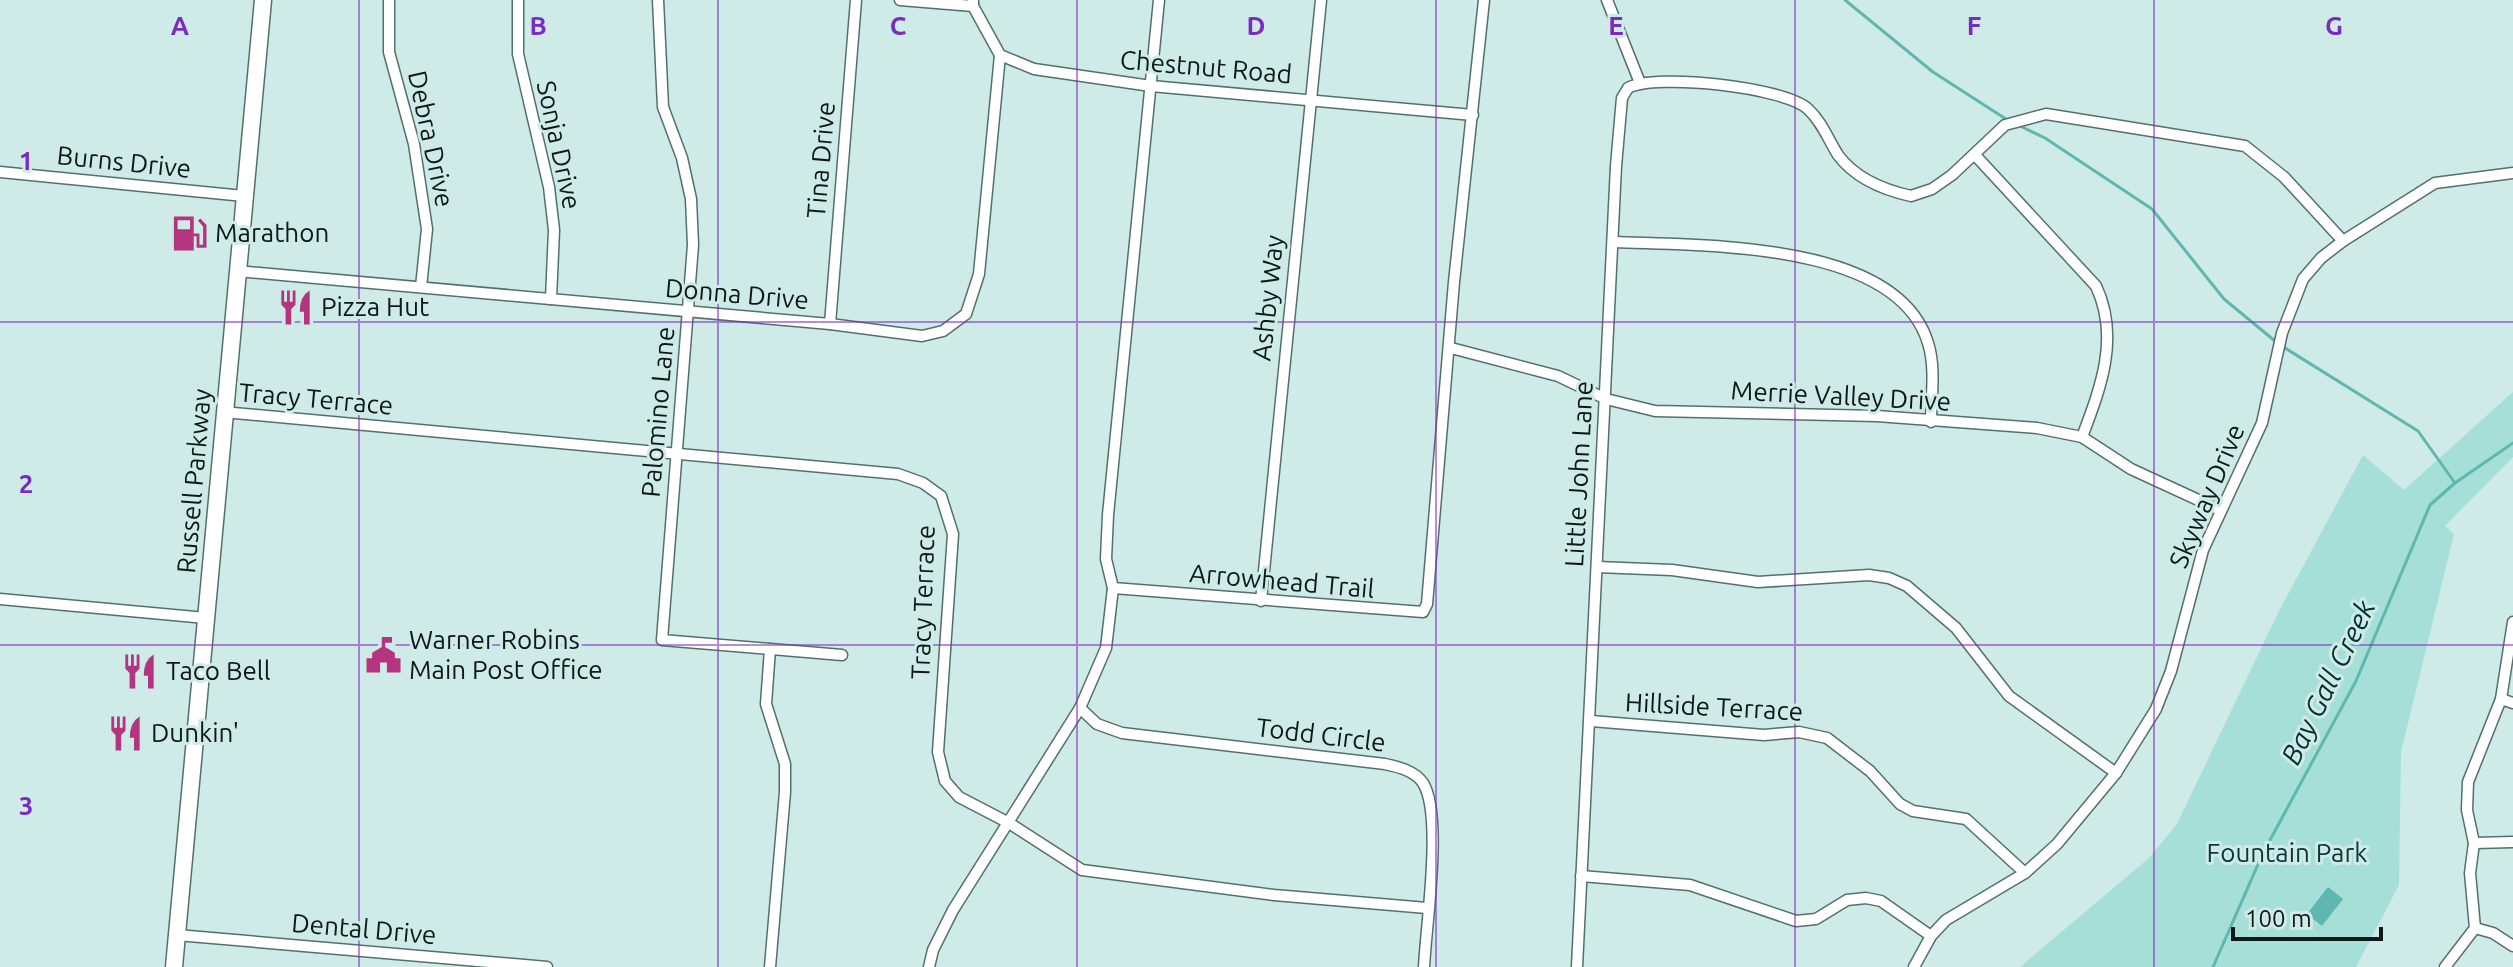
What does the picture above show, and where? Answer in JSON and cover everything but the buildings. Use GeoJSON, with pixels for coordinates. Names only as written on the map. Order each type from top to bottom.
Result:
{"type":"FeatureCollection","features":[{"type":"Feature","properties":{"kind":"main road","name":"Russell Parkway"},"geometry":{"type":"LineString","coordinates":[[174,967],[263,0]]}},
{"type":"Feature","properties":{"kind":"street","name":"Debra Drive"},"geometry":{"type":"LineString","coordinates":[[389,0],[389,52],[416,156],[427,229],[421,287]]}},
{"type":"Feature","properties":{"kind":"street","name":"Sonja Drive"},"geometry":{"type":"LineString","coordinates":[[518,0],[518,54],[551,201],[554,272],[551,299]]}},
{"type":"Feature","properties":{"kind":"street","name":"Palomino Lane"},"geometry":{"type":"LineString","coordinates":[[658,0],[663,107],[682,158],[691,199],[693,245],[662,640],[770,649]]}},
{"type":"Feature","properties":{"kind":"street","name":"Tina Drive"},"geometry":{"type":"LineString","coordinates":[[830,324],[856,0]]}},
{"type":"Feature","properties":{"kind":"street"},"geometry":{"type":"LineString","coordinates":[[900,0],[973,3],[1000,55]]}},
{"type":"Feature","properties":{"kind":"street"},"geometry":{"type":"LineString","coordinates":[[929,967],[933,950],[953,910],[1080,708],[1106,648],[1113,588],[1106,559],[1108,515],[1159,0]]}},
{"type":"Feature","properties":{"kind":"street","name":"Ashby Way"},"geometry":{"type":"LineString","coordinates":[[1261,601],[1321,0]]}},
{"type":"Feature","properties":{"kind":"street","name":"Arrowhead Trail"},"geometry":{"type":"LineString","coordinates":[[1113,588],[1423,612],[1427,604],[1451,348],[1454,282],[1484,0]]}},
{"type":"Feature","properties":{"kind":"street"},"geometry":{"type":"LineString","coordinates":[[1607,0],[1640,83],[1661,81],[1762,91],[1805,106],[1826,130],[1839,155],[1860,177],[1894,193],[1911,196],[1932,189],[1975,155],[2005,125],[2046,114],[2245,146],[2284,177],[2343,241]]}},
{"type":"Feature","properties":{"kind":"street","name":"Donna Drive"},"geometry":{"type":"LineString","coordinates":[[237,271],[830,324],[922,336],[943,331],[966,314],[979,274],[1000,55]]}},
{"type":"Feature","properties":{"kind":"street","name":"Chestnut Road"},"geometry":{"type":"LineString","coordinates":[[1000,55],[1034,69],[1151,86],[1473,115]]}},
{"type":"Feature","properties":{"kind":"street","name":"Little John Lane"},"geometry":{"type":"LineString","coordinates":[[1577,967],[1622,98],[1628,88],[1640,83]]}},
{"type":"Feature","properties":{"kind":"street"},"geometry":{"type":"LineString","coordinates":[[1975,155],[2096,286],[2104,303],[2109,337],[2104,373],[2082,437]]}},
{"type":"Feature","properties":{"kind":"street","name":"Burns Drive"},"geometry":{"type":"LineString","coordinates":[[0,172],[244,196]]}},
{"type":"Feature","properties":{"kind":"street","name":"Skyway Drive"},"geometry":{"type":"LineString","coordinates":[[1914,967],[1931,936],[1962,907],[2025,873],[2066,833],[2116,773],[2163,694],[2195,574],[2220,510],[2244,468],[2262,423],[2291,307],[2303,279],[2321,258],[2343,241],[2435,183],[2513,173]]}},
{"type":"Feature","properties":{"kind":"street"},"geometry":{"type":"LineString","coordinates":[[1615,242],[1766,251],[1858,273],[1889,289],[1918,323],[1928,343],[1932,373],[1931,422]]}},
{"type":"Feature","properties":{"kind":"street","name":"Merrie Valley Drive"},"geometry":{"type":"LineString","coordinates":[[1451,348],[1558,376],[1606,399],[1655,411],[1877,416],[2037,428],[2082,437],[2131,469],[2220,510]]}},
{"type":"Feature","properties":{"kind":"street","name":"Tracy Terrace"},"geometry":{"type":"LineString","coordinates":[[223,412],[676,453],[708,459],[898,474],[923,483],[941,496],[953,534],[938,765],[945,781],[959,797],[1009,823],[1082,870],[1274,895],[1427,908]]}},
{"type":"Feature","properties":{"kind":"street"},"geometry":{"type":"LineString","coordinates":[[1597,567],[1672,570],[1758,582],[1869,575],[1889,578],[1907,586],[1956,628],[2017,703],[2116,773]]}},
{"type":"Feature","properties":{"kind":"street"},"geometry":{"type":"LineString","coordinates":[[0,599],[206,618]]}},
{"type":"Feature","properties":{"kind":"street"},"geometry":{"type":"LineString","coordinates":[[2445,967],[2475,928],[2470,873],[2474,843],[2467,810],[2468,782],[2501,699],[2513,622]]}},
{"type":"Feature","properties":{"kind":"street"},"geometry":{"type":"LineString","coordinates":[[770,967],[785,764],[766,704],[770,649],[842,655]]}},
{"type":"Feature","properties":{"kind":"street"},"geometry":{"type":"LineString","coordinates":[[2501,699],[2513,703]]}},
{"type":"Feature","properties":{"kind":"street","name":"Todd Circle"},"geometry":{"type":"LineString","coordinates":[[1080,708],[1097,724],[1122,733],[1343,757],[1408,770],[1422,781],[1431,803],[1433,832],[1424,967]]}},
{"type":"Feature","properties":{"kind":"street","name":"Hillside Terrace"},"geometry":{"type":"LineString","coordinates":[[1591,721],[1764,735],[1799,732],[1827,738],[1870,771],[1900,804],[1913,811],[1966,819],[2025,873]]}},
{"type":"Feature","properties":{"kind":"street"},"geometry":{"type":"LineString","coordinates":[[2474,843],[2513,842]]}},
{"type":"Feature","properties":{"kind":"street"},"geometry":{"type":"LineString","coordinates":[[1581,876],[1690,885],[1796,921],[1816,919],[1847,900],[1866,898],[1881,901],[1931,936]]}},
{"type":"Feature","properties":{"kind":"street"},"geometry":{"type":"LineString","coordinates":[[2475,928],[2493,933],[2513,946]]}},
{"type":"Feature","properties":{"kind":"street","name":"Dental Drive"},"geometry":{"type":"LineString","coordinates":[[177,935],[547,967]]}},
{"type":"Feature","properties":{"kind":"green space","name":"Fountain Park"},"geometry":{"type":"Polygon","coordinates":[[[2513,392],[2513,457],[2445,526],[2454,534],[2401,752],[2399,885],[2356,967],[2020,967],[2149,858],[2177,824],[2278,613],[2363,455],[2404,490],[2513,392]]]}},
{"type":"Feature","properties":{"kind":"shaded area"},"geometry":{"type":"Polygon","coordinates":[[[2328,887],[2343,899],[2322,926],[2307,914],[2328,887]]]}},
{"type":"Feature","properties":{"kind":"waterway"},"geometry":{"type":"LineString","coordinates":[[1845,0],[1933,72],[2009,121]]}},
{"type":"Feature","properties":{"kind":"waterway"},"geometry":{"type":"LineString","coordinates":[[2020,126],[2045,138],[2152,209],[2224,299],[2275,341]]}},
{"type":"Feature","properties":{"kind":"waterway"},"geometry":{"type":"LineString","coordinates":[[2285,348],[2418,431],[2455,483]]}},
{"type":"Feature","properties":{"kind":"waterway","name":"Bay Gall Creek"},"geometry":{"type":"LineString","coordinates":[[2213,967],[2263,853],[2356,681],[2430,505],[2455,483],[2513,443]]}},
{"type":"Feature","properties":{"kind":"place","name":"Marathon"},"geometry":{"type":"Point","coordinates":[189,233]}},
{"type":"Feature","properties":{"kind":"place","name":"Pizza Hut"},"geometry":{"type":"Point","coordinates":[295,307]}},
{"type":"Feature","properties":{"kind":"place","name":"Warner Robins Main Post Office"},"geometry":{"type":"Point","coordinates":[383,655]}},
{"type":"Feature","properties":{"kind":"place","name":"Taco Bell"},"geometry":{"type":"Point","coordinates":[140,671]}},
{"type":"Feature","properties":{"kind":"place","name":"Dunkin'"},"geometry":{"type":"Point","coordinates":[125,733]}}]}
